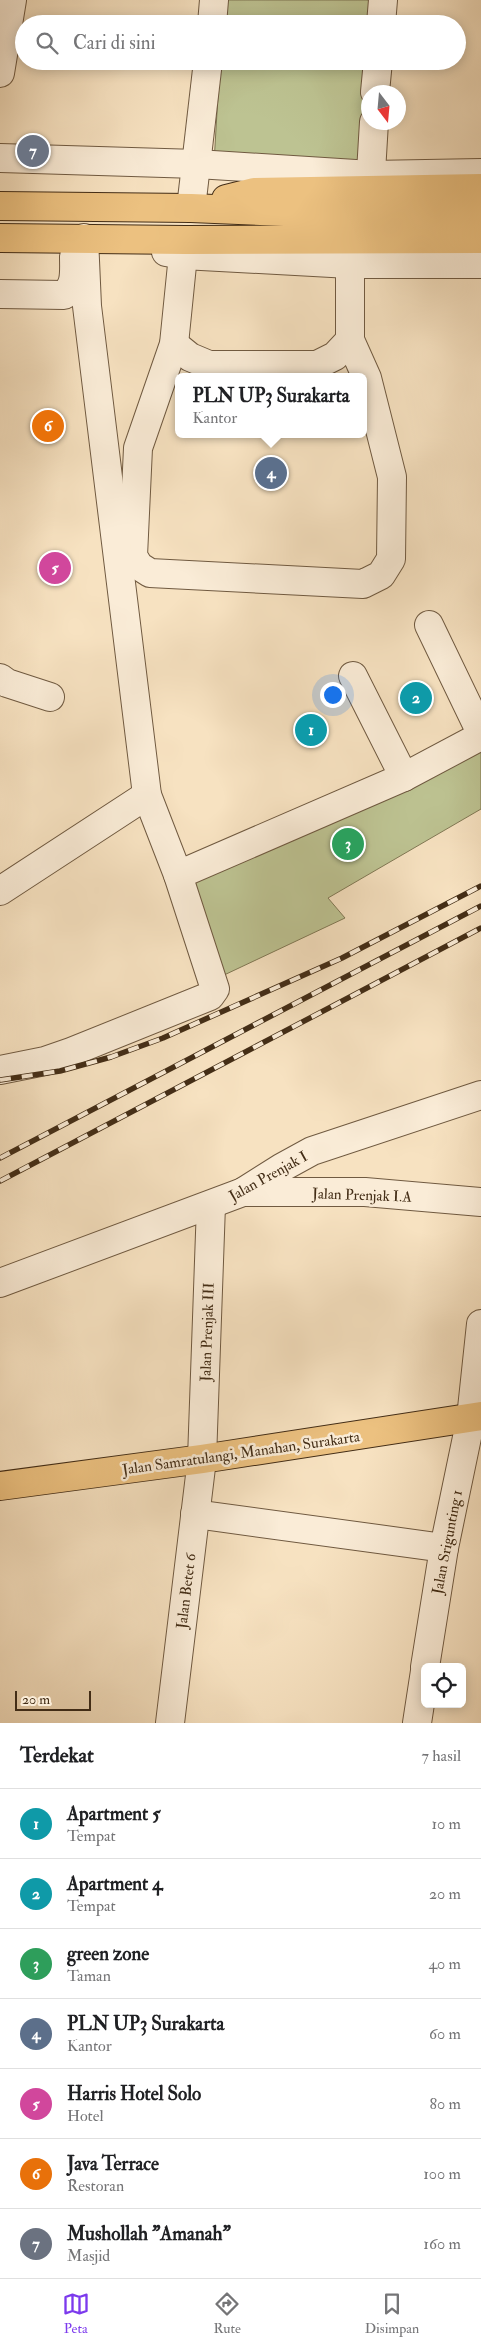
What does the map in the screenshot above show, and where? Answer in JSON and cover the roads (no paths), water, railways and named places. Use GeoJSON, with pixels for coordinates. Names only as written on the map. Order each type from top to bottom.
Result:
{"type":"FeatureCollection","features":[{"type":"Feature","properties":{"kind":"main road"},"geometry":{"type":"LineString","coordinates":[[191,208],[254,192],[371,182],[481,188]]}},
{"type":"Feature","properties":{"kind":"main road"},"geometry":{"type":"LineString","coordinates":[[0,206],[191,208],[332,226],[481,238]]}},
{"type":"Feature","properties":{"kind":"main road"},"geometry":{"type":"LineString","coordinates":[[0,238],[185,240],[481,213]]}},
{"type":"Feature","properties":{"kind":"main road","name":"Jalan Samratulangi, Manahan, Surakarta"},"geometry":{"type":"LineString","coordinates":[[0,1486],[202,1459],[476,1417]]}},
{"type":"Feature","properties":{"kind":"street"},"geometry":{"type":"LineString","coordinates":[[0,73],[12,0]]}},
{"type":"Feature","properties":{"kind":"street"},"geometry":{"type":"LineString","coordinates":[[213,15],[214,0]]}},
{"type":"Feature","properties":{"kind":"street"},"geometry":{"type":"LineString","coordinates":[[382,15],[383,0]]}},
{"type":"Feature","properties":{"kind":"street"},"geometry":{"type":"LineString","coordinates":[[191,208],[207,70]]}},
{"type":"Feature","properties":{"kind":"street"},"geometry":{"type":"LineString","coordinates":[[376,85],[377,70]]}},
{"type":"Feature","properties":{"kind":"street"},"geometry":{"type":"LineString","coordinates":[[371,182],[374,130]]}},
{"type":"Feature","properties":{"kind":"street"},"geometry":{"type":"LineString","coordinates":[[0,158],[197,164],[371,182],[481,173]]}},
{"type":"Feature","properties":{"kind":"street"},"geometry":{"type":"LineString","coordinates":[[82,238],[183,256],[350,264],[481,264]]}},
{"type":"Feature","properties":{"kind":"street"},"geometry":{"type":"LineString","coordinates":[[0,294],[64,295],[70,290],[73,282],[82,238]]}},
{"type":"Feature","properties":{"kind":"street"},"geometry":{"type":"LineString","coordinates":[[0,1070],[45,1061],[72,1052],[214,993],[214,984],[178,875],[147,795],[87,306],[82,238]]}},
{"type":"Feature","properties":{"kind":"street"},"geometry":{"type":"LineString","coordinates":[[183,256],[174,344],[138,448],[133,556],[139,566],[150,573],[363,584],[381,575],[391,559],[392,477],[367,378]]}},
{"type":"Feature","properties":{"kind":"street"},"geometry":{"type":"LineString","coordinates":[[350,264],[350,340],[365,373]]}},
{"type":"Feature","properties":{"kind":"street"},"geometry":{"type":"LineString","coordinates":[[174,344],[190,357],[209,365],[317,365],[335,356],[350,340]]}},
{"type":"Feature","properties":{"kind":"street"},"geometry":{"type":"LineString","coordinates":[[178,875],[404,777],[481,735],[429,625]]}},
{"type":"Feature","properties":{"kind":"street"},"geometry":{"type":"LineString","coordinates":[[353,676],[404,777]]}},
{"type":"Feature","properties":{"kind":"street"},"geometry":{"type":"LineString","coordinates":[[0,678],[7,683],[50,698]]}},
{"type":"Feature","properties":{"kind":"street"},"geometry":{"type":"LineString","coordinates":[[0,891],[147,795]]}},
{"type":"Feature","properties":{"kind":"street","name":"Jalan Prenjak I"},"geometry":{"type":"LineString","coordinates":[[0,1283],[243,1192],[312,1151],[481,1095]]}},
{"type":"Feature","properties":{"kind":"street","name":"Jalan Prenjak I.A"},"geometry":{"type":"LineString","coordinates":[[243,1192],[365,1192],[481,1202]]}},
{"type":"Feature","properties":{"kind":"street","name":"Jalan Prenjak III"},"geometry":{"type":"LineString","coordinates":[[202,1459],[211,1205]]}},
{"type":"Feature","properties":{"kind":"street","name":"Jalan Srigunting 1"},"geometry":{"type":"LineString","coordinates":[[426,1663],[444,1548],[476,1417],[481,1324]]}},
{"type":"Feature","properties":{"kind":"street","name":"Jalan Betet 6"},"geometry":{"type":"LineString","coordinates":[[170,1723],[202,1459]]}},
{"type":"Feature","properties":{"kind":"street"},"geometry":{"type":"LineString","coordinates":[[196,1514],[444,1548]]}},
{"type":"Feature","properties":{"kind":"street"},"geometry":{"type":"LineString","coordinates":[[417,1723],[421,1697]]}},
{"type":"Feature","properties":{"kind":"railway"},"geometry":{"type":"LineString","coordinates":[[0,1080],[60,1071],[111,1057],[163,1038],[342,958],[481,886]]}},
{"type":"Feature","properties":{"kind":"railway"},"geometry":{"type":"LineString","coordinates":[[0,1158],[481,906]]}},
{"type":"Feature","properties":{"kind":"railway"},"geometry":{"type":"LineString","coordinates":[[0,1181],[481,928]]}},
{"type":"Feature","properties":{"kind":"place","name":"Mushollah \"Amanah\""},"geometry":{"type":"Point","coordinates":[33,151]}},
{"type":"Feature","properties":{"kind":"place","name":"Java Terrace"},"geometry":{"type":"Point","coordinates":[48,426]}},
{"type":"Feature","properties":{"kind":"place","name":"PLN UP3 Surakarta"},"geometry":{"type":"Point","coordinates":[271,473]}},
{"type":"Feature","properties":{"kind":"place","name":"Harris Hotel Solo"},"geometry":{"type":"Point","coordinates":[55,568]}},
{"type":"Feature","properties":{"kind":"place","name":"Apartment 4"},"geometry":{"type":"Point","coordinates":[416,698]}},
{"type":"Feature","properties":{"kind":"place","name":"Apartment 5"},"geometry":{"type":"Point","coordinates":[311,730]}},
{"type":"Feature","properties":{"kind":"place","name":"green zone"},"geometry":{"type":"Point","coordinates":[348,844]}}]}
